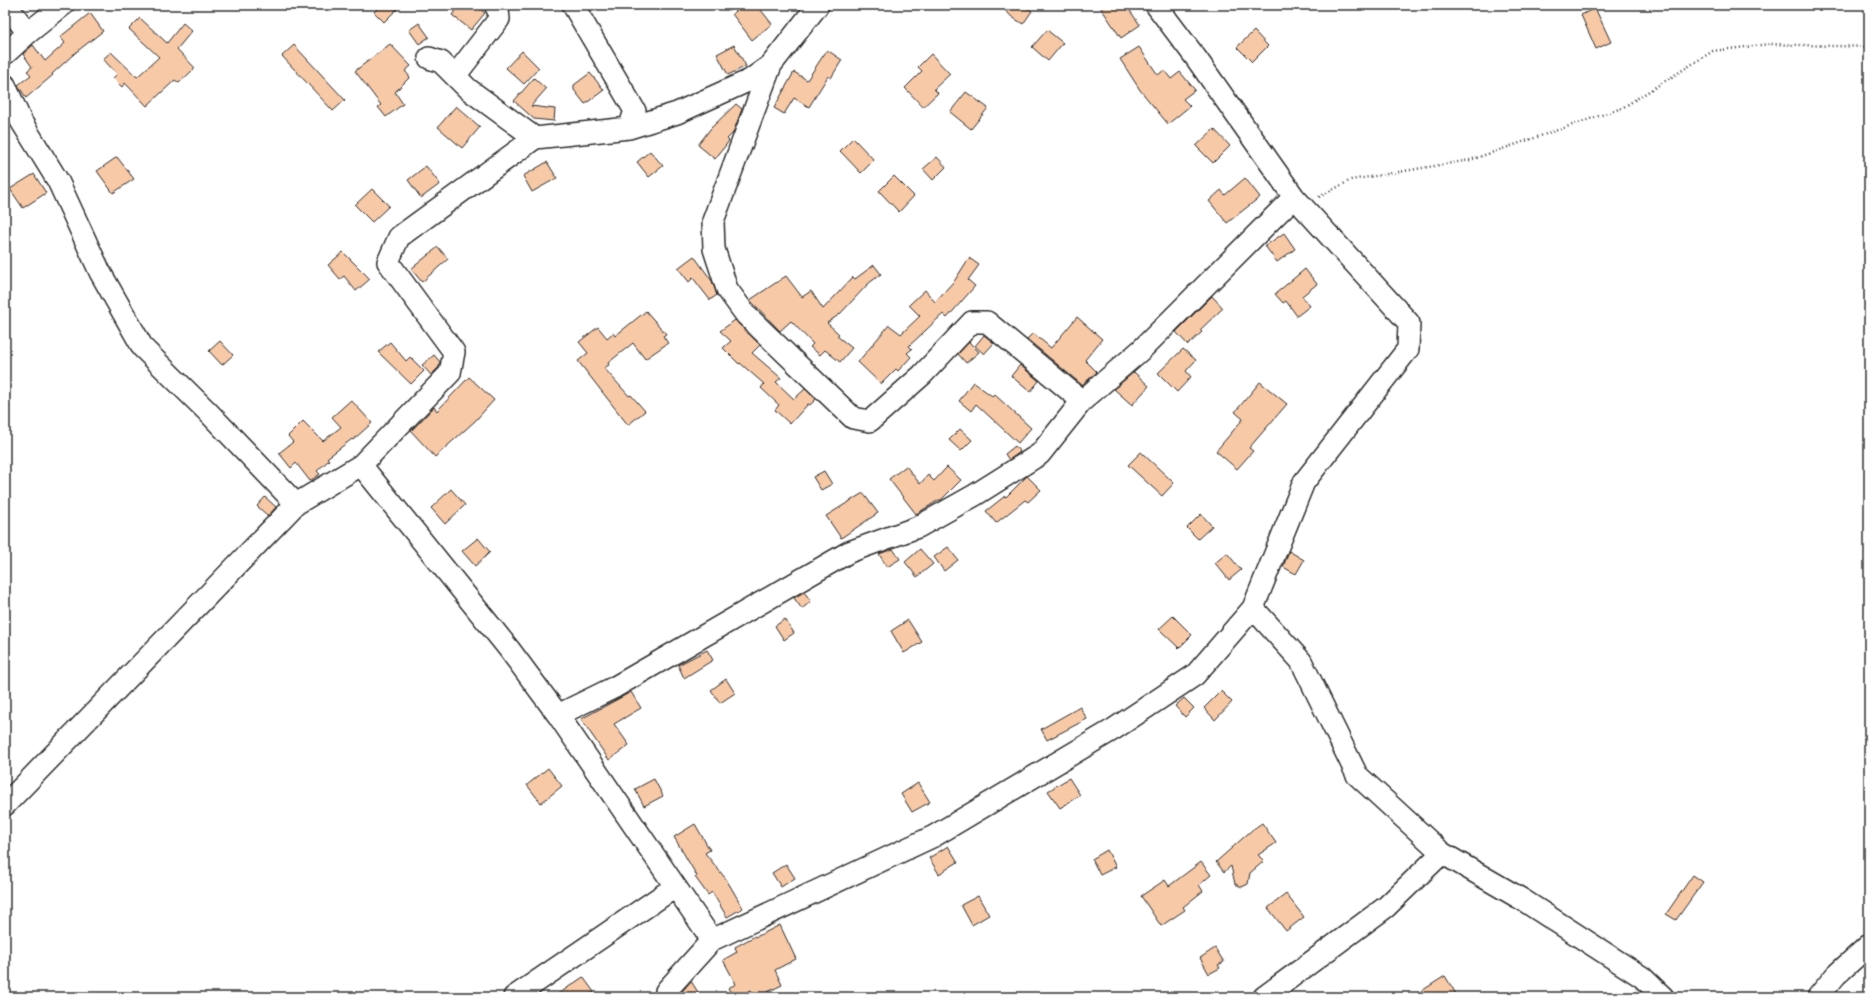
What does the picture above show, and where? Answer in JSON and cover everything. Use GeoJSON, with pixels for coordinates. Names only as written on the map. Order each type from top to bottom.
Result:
{"type":"FeatureCollection","features":[{"type":"Feature","properties":{"kind":"street"},"geometry":{"type":"LineString","coordinates":[[6,5],[28,33]]}},
{"type":"Feature","properties":{"kind":"street"},"geometry":{"type":"LineString","coordinates":[[5,54],[63,5]]}},
{"type":"Feature","properties":{"kind":"street"},"geometry":{"type":"LineString","coordinates":[[455,76],[498,19],[498,10],[495,5]]}},
{"type":"Feature","properties":{"kind":"street"},"geometry":{"type":"LineString","coordinates":[[573,5],[635,111],[629,128]]}},
{"type":"Feature","properties":{"kind":"street"},"geometry":{"type":"LineString","coordinates":[[5,805],[296,504],[361,465],[450,373],[454,352],[388,262],[399,237],[535,138],[629,128],[677,113],[750,80],[771,65],[818,5]]}},
{"type":"Feature","properties":{"kind":"street"},"geometry":{"type":"LineString","coordinates":[[667,997],[666,991],[712,940],[934,836],[1114,729],[1195,675],[1253,608],[1304,482],[1408,349],[1409,324],[1298,202],[1196,58],[1156,5]]}},
{"type":"Feature","properties":{"kind":"street"},"geometry":{"type":"LineString","coordinates":[[429,58],[441,62],[468,89],[535,138]]}},
{"type":"Feature","properties":{"kind":"street"},"geometry":{"type":"LineString","coordinates":[[771,65],[713,221],[714,249],[727,289],[746,315],[853,418],[870,421],[922,375],[972,322],[987,322],[1082,401]]}},
{"type":"Feature","properties":{"kind":"street"},"geometry":{"type":"LineString","coordinates":[[5,85],[21,121],[58,181],[100,272],[143,348],[208,412],[296,504]]}},
{"type":"Feature","properties":{"kind":"street"},"geometry":{"type":"LineString","coordinates":[[558,715],[615,687],[849,552],[918,527],[975,495],[1040,454],[1082,401],[1140,350],[1298,202]]}},
{"type":"Feature","properties":{"kind":"street"},"geometry":{"type":"LineString","coordinates":[[361,465],[509,649],[558,715],[712,940]]}},
{"type":"Feature","properties":{"kind":"street"},"geometry":{"type":"LineString","coordinates":[[1253,608],[1301,661],[1357,775],[1442,853],[1523,900],[1642,977],[1663,997]]}},
{"type":"Feature","properties":{"kind":"street"},"geometry":{"type":"LineString","coordinates":[[1264,997],[1386,907],[1442,853]]}},
{"type":"Feature","properties":{"kind":"street"},"geometry":{"type":"LineString","coordinates":[[514,997],[675,887]]}},
{"type":"Feature","properties":{"kind":"street"},"geometry":{"type":"LineString","coordinates":[[1818,997],[1836,975],[1869,945]]}},
{"type":"Feature","properties":{"kind":"path"},"geometry":{"type":"LineString","coordinates":[[1298,202],[1351,180],[1470,160],[1622,108],[1713,51],[1769,44],[1869,46]]}},
{"type":"Feature","properties":{"kind":"building"},"geometry":{"type":"Polygon","coordinates":[[[381,5],[401,5],[384,22],[374,12],[381,5]]]}},
{"type":"Feature","properties":{"kind":"building"},"geometry":{"type":"Polygon","coordinates":[[[460,5],[475,5],[485,13],[471,30],[452,15],[460,5]]]}},
{"type":"Feature","properties":{"kind":"building"},"geometry":{"type":"Polygon","coordinates":[[[745,5],[757,5],[772,24],[752,40],[732,14],[745,5]]]}},
{"type":"Feature","properties":{"kind":"building"},"geometry":{"type":"Polygon","coordinates":[[[999,5],[1022,5],[1032,11],[1023,24],[1012,17],[999,5]]]}},
{"type":"Feature","properties":{"kind":"building"},"geometry":{"type":"Polygon","coordinates":[[[1099,5],[1126,5],[1140,25],[1121,38],[1099,5]]]}},
{"type":"Feature","properties":{"kind":"building"},"geometry":{"type":"Polygon","coordinates":[[[1595,8],[1611,42],[1596,49],[1581,15],[1595,8]]]}},
{"type":"Feature","properties":{"kind":"building"},"geometry":{"type":"Polygon","coordinates":[[[90,13],[103,31],[75,53],[52,74],[53,75],[26,98],[18,85],[31,75],[27,71],[32,67],[23,54],[33,45],[45,61],[65,43],[60,37],[90,13]]]}},
{"type":"Feature","properties":{"kind":"building"},"geometry":{"type":"Polygon","coordinates":[[[140,18],[167,43],[183,23],[192,31],[177,49],[195,68],[179,83],[175,80],[147,106],[125,83],[122,87],[113,78],[117,74],[103,59],[111,52],[137,77],[159,57],[129,29],[140,18]]]}},
{"type":"Feature","properties":{"kind":"building"},"geometry":{"type":"Polygon","coordinates":[[[419,23],[429,37],[419,44],[409,30],[419,23]]]}},
{"type":"Feature","properties":{"kind":"building"},"geometry":{"type":"Polygon","coordinates":[[[1047,30],[1063,43],[1048,61],[1032,47],[1047,30]]]}},
{"type":"Feature","properties":{"kind":"building"},"geometry":{"type":"Polygon","coordinates":[[[1254,31],[1268,46],[1252,62],[1237,47],[1254,31]]]}},
{"type":"Feature","properties":{"kind":"building"},"geometry":{"type":"Polygon","coordinates":[[[390,44],[411,66],[405,71],[410,77],[395,92],[403,104],[386,117],[378,107],[381,105],[355,71],[390,44]]]}},
{"type":"Feature","properties":{"kind":"building"},"geometry":{"type":"Polygon","coordinates":[[[294,45],[345,100],[333,111],[282,56],[294,45]]]}},
{"type":"Feature","properties":{"kind":"building"},"geometry":{"type":"Polygon","coordinates":[[[734,45],[746,66],[728,75],[717,54],[734,45]]]}},
{"type":"Feature","properties":{"kind":"building"},"geometry":{"type":"Polygon","coordinates":[[[1139,47],[1158,75],[1164,70],[1171,79],[1180,72],[1195,90],[1183,99],[1190,106],[1168,124],[1140,90],[1120,59],[1139,47]]]}},
{"type":"Feature","properties":{"kind":"building"},"geometry":{"type":"Polygon","coordinates":[[[827,50],[842,60],[831,78],[828,76],[809,107],[794,98],[784,114],[774,108],[794,72],[807,80],[827,50]]]}},
{"type":"Feature","properties":{"kind":"building"},"geometry":{"type":"Polygon","coordinates":[[[522,51],[539,68],[524,84],[506,68],[522,51]]]}},
{"type":"Feature","properties":{"kind":"building"},"geometry":{"type":"Polygon","coordinates":[[[931,54],[950,74],[934,89],[938,93],[923,107],[905,88],[922,71],[918,67],[931,54]]]}},
{"type":"Feature","properties":{"kind":"building"},"geometry":{"type":"Polygon","coordinates":[[[590,73],[604,90],[585,104],[574,90],[574,85],[590,73]]]}},
{"type":"Feature","properties":{"kind":"building"},"geometry":{"type":"Polygon","coordinates":[[[534,78],[546,89],[531,106],[555,109],[554,121],[534,119],[514,101],[534,78]]]}},
{"type":"Feature","properties":{"kind":"building"},"geometry":{"type":"Polygon","coordinates":[[[966,92],[988,108],[971,129],[950,112],[966,92]]]}},
{"type":"Feature","properties":{"kind":"building"},"geometry":{"type":"Polygon","coordinates":[[[736,104],[742,109],[733,133],[727,139],[729,141],[715,159],[698,145],[711,128],[736,104]]]}},
{"type":"Feature","properties":{"kind":"building"},"geometry":{"type":"Polygon","coordinates":[[[456,106],[480,127],[462,148],[438,127],[456,106]]]}},
{"type":"Feature","properties":{"kind":"building"},"geometry":{"type":"Polygon","coordinates":[[[1214,129],[1230,146],[1213,163],[1196,146],[1214,129]]]}},
{"type":"Feature","properties":{"kind":"building"},"geometry":{"type":"Polygon","coordinates":[[[853,138],[874,160],[861,173],[840,151],[853,138]]]}},
{"type":"Feature","properties":{"kind":"building"},"geometry":{"type":"Polygon","coordinates":[[[650,151],[663,166],[649,177],[637,162],[650,151]]]}},
{"type":"Feature","properties":{"kind":"building"},"geometry":{"type":"Polygon","coordinates":[[[117,157],[134,179],[113,193],[97,171],[117,157]]]}},
{"type":"Feature","properties":{"kind":"building"},"geometry":{"type":"Polygon","coordinates":[[[937,157],[946,167],[933,180],[923,169],[937,157]]]}},
{"type":"Feature","properties":{"kind":"building"},"geometry":{"type":"Polygon","coordinates":[[[547,162],[557,178],[532,192],[523,176],[547,162]]]}},
{"type":"Feature","properties":{"kind":"building"},"geometry":{"type":"Polygon","coordinates":[[[426,166],[440,184],[421,198],[408,180],[426,166]]]}},
{"type":"Feature","properties":{"kind":"building"},"geometry":{"type":"Polygon","coordinates":[[[34,174],[46,193],[23,208],[10,189],[34,174]]]}},
{"type":"Feature","properties":{"kind":"building"},"geometry":{"type":"Polygon","coordinates":[[[894,176],[914,196],[899,212],[879,191],[894,176]]]}},
{"type":"Feature","properties":{"kind":"building"},"geometry":{"type":"Polygon","coordinates":[[[1245,178],[1260,197],[1227,223],[1209,201],[1221,190],[1225,195],[1245,178]]]}},
{"type":"Feature","properties":{"kind":"building"},"geometry":{"type":"Polygon","coordinates":[[[372,189],[389,206],[372,222],[355,205],[372,189]]]}},
{"type":"Feature","properties":{"kind":"building"},"geometry":{"type":"Polygon","coordinates":[[[1284,233],[1295,249],[1277,262],[1265,246],[1284,233]]]}},
{"type":"Feature","properties":{"kind":"building"},"geometry":{"type":"Polygon","coordinates":[[[438,247],[448,259],[422,282],[411,269],[438,247]]]}},
{"type":"Feature","properties":{"kind":"building"},"geometry":{"type":"Polygon","coordinates":[[[343,252],[370,279],[356,291],[344,276],[340,279],[328,265],[343,252]]]}},
{"type":"Feature","properties":{"kind":"building"},"geometry":{"type":"Polygon","coordinates":[[[694,256],[712,281],[717,295],[710,300],[693,278],[689,282],[678,268],[694,256]]]}},
{"type":"Feature","properties":{"kind":"building"},"geometry":{"type":"Polygon","coordinates":[[[969,258],[979,265],[968,280],[975,286],[947,318],[943,314],[909,346],[912,349],[907,353],[911,357],[898,371],[896,369],[881,384],[858,362],[889,325],[901,334],[920,316],[909,305],[925,290],[935,302],[955,280],[969,258]]]}},
{"type":"Feature","properties":{"kind":"building"},"geometry":{"type":"Polygon","coordinates":[[[874,265],[881,274],[868,284],[840,314],[827,323],[839,334],[837,336],[852,348],[840,362],[825,350],[820,355],[810,347],[813,344],[791,321],[780,331],[750,300],[786,276],[802,297],[811,291],[823,309],[853,277],[855,279],[874,265]]]}},
{"type":"Feature","properties":{"kind":"building"},"geometry":{"type":"Polygon","coordinates":[[[1305,269],[1317,284],[1302,296],[1310,306],[1297,316],[1286,301],[1283,303],[1275,294],[1305,269]]]}},
{"type":"Feature","properties":{"kind":"building"},"geometry":{"type":"Polygon","coordinates":[[[1212,296],[1223,308],[1200,330],[1202,332],[1188,345],[1176,332],[1212,296]]]}},
{"type":"Feature","properties":{"kind":"building"},"geometry":{"type":"Polygon","coordinates":[[[646,311],[666,334],[663,336],[668,343],[645,359],[633,343],[604,368],[629,396],[631,395],[645,411],[628,425],[578,361],[588,353],[579,342],[598,327],[607,338],[613,333],[615,336],[646,311]]]}},
{"type":"Feature","properties":{"kind":"building"},"geometry":{"type":"Polygon","coordinates":[[[1077,317],[1102,339],[1085,360],[1097,372],[1082,385],[1027,339],[1033,333],[1051,348],[1077,317]]]}},
{"type":"Feature","properties":{"kind":"building"},"geometry":{"type":"Polygon","coordinates":[[[735,320],[760,345],[752,353],[781,378],[776,382],[794,399],[805,389],[816,399],[810,405],[808,404],[790,424],[775,410],[779,405],[761,388],[764,384],[740,363],[739,364],[723,348],[731,341],[720,331],[735,320]]]}},
{"type":"Feature","properties":{"kind":"building"},"geometry":{"type":"Polygon","coordinates":[[[984,335],[994,343],[984,354],[975,346],[984,335]]]}},
{"type":"Feature","properties":{"kind":"building"},"geometry":{"type":"Polygon","coordinates":[[[220,341],[233,355],[222,365],[209,351],[220,341]]]}},
{"type":"Feature","properties":{"kind":"building"},"geometry":{"type":"Polygon","coordinates":[[[390,342],[406,361],[410,357],[424,371],[411,384],[378,352],[390,342]]]}},
{"type":"Feature","properties":{"kind":"building"},"geometry":{"type":"Polygon","coordinates":[[[969,342],[979,352],[966,363],[958,354],[969,342]]]}},
{"type":"Feature","properties":{"kind":"building"},"geometry":{"type":"Polygon","coordinates":[[[1183,349],[1196,360],[1186,371],[1191,377],[1177,392],[1158,373],[1183,349]]]}},
{"type":"Feature","properties":{"kind":"building"},"geometry":{"type":"Polygon","coordinates":[[[434,355],[440,362],[439,367],[431,375],[422,365],[434,355]]]}},
{"type":"Feature","properties":{"kind":"building"},"geometry":{"type":"Polygon","coordinates":[[[1020,365],[1039,381],[1030,392],[1011,376],[1020,365]]]}},
{"type":"Feature","properties":{"kind":"building"},"geometry":{"type":"Polygon","coordinates":[[[1134,372],[1149,386],[1132,405],[1114,389],[1134,372]]]}},
{"type":"Feature","properties":{"kind":"building"},"geometry":{"type":"Polygon","coordinates":[[[469,377],[494,400],[475,421],[435,457],[411,431],[434,407],[437,411],[469,377]]]}},
{"type":"Feature","properties":{"kind":"building"},"geometry":{"type":"Polygon","coordinates":[[[973,382],[992,396],[994,394],[1031,428],[1018,443],[976,404],[971,411],[959,401],[973,382]]]}},
{"type":"Feature","properties":{"kind":"building"},"geometry":{"type":"Polygon","coordinates":[[[1260,382],[1287,404],[1249,448],[1253,451],[1237,469],[1216,451],[1243,419],[1235,412],[1260,382]]]}},
{"type":"Feature","properties":{"kind":"building"},"geometry":{"type":"Polygon","coordinates":[[[351,400],[372,423],[353,440],[352,439],[327,458],[329,460],[317,471],[320,474],[310,481],[296,463],[291,468],[279,453],[293,442],[288,436],[303,421],[323,441],[341,427],[332,417],[351,400]]]}},
{"type":"Feature","properties":{"kind":"building"},"geometry":{"type":"Polygon","coordinates":[[[960,429],[972,440],[961,451],[949,440],[960,429]]]}},
{"type":"Feature","properties":{"kind":"building"},"geometry":{"type":"Polygon","coordinates":[[[1015,446],[1020,452],[1009,460],[1005,454],[1015,446]]]}},
{"type":"Feature","properties":{"kind":"building"},"geometry":{"type":"Polygon","coordinates":[[[1141,452],[1174,483],[1162,496],[1128,465],[1141,452]]]}},
{"type":"Feature","properties":{"kind":"building"},"geometry":{"type":"Polygon","coordinates":[[[906,466],[920,484],[928,475],[934,481],[947,467],[961,480],[941,500],[916,514],[889,479],[906,466]]]}},
{"type":"Feature","properties":{"kind":"building"},"geometry":{"type":"Polygon","coordinates":[[[824,471],[832,484],[821,490],[813,477],[824,471]]]}},
{"type":"Feature","properties":{"kind":"building"},"geometry":{"type":"Polygon","coordinates":[[[1027,476],[1041,490],[1028,502],[1025,500],[996,523],[986,511],[1005,496],[1006,497],[1027,476]]]}},
{"type":"Feature","properties":{"kind":"building"},"geometry":{"type":"Polygon","coordinates":[[[451,489],[465,505],[445,524],[431,508],[451,489]]]}},
{"type":"Feature","properties":{"kind":"building"},"geometry":{"type":"Polygon","coordinates":[[[863,493],[878,513],[841,538],[826,516],[863,493]]]}},
{"type":"Feature","properties":{"kind":"building"},"geometry":{"type":"Polygon","coordinates":[[[265,497],[276,507],[268,516],[257,506],[265,497]]]}},
{"type":"Feature","properties":{"kind":"building"},"geometry":{"type":"Polygon","coordinates":[[[1201,514],[1212,526],[1198,539],[1187,528],[1201,514]]]}},
{"type":"Feature","properties":{"kind":"building"},"geometry":{"type":"Polygon","coordinates":[[[478,538],[490,552],[475,566],[462,551],[478,538]]]}},
{"type":"Feature","properties":{"kind":"building"},"geometry":{"type":"Polygon","coordinates":[[[948,547],[958,560],[944,571],[934,557],[948,547]]]}},
{"type":"Feature","properties":{"kind":"building"},"geometry":{"type":"Polygon","coordinates":[[[893,549],[900,559],[887,567],[879,554],[893,549]]]}},
{"type":"Feature","properties":{"kind":"building"},"geometry":{"type":"Polygon","coordinates":[[[920,549],[933,564],[917,577],[905,562],[920,549]]]}},
{"type":"Feature","properties":{"kind":"building"},"geometry":{"type":"Polygon","coordinates":[[[1289,551],[1304,560],[1296,574],[1283,567],[1289,551]]]}},
{"type":"Feature","properties":{"kind":"building"},"geometry":{"type":"Polygon","coordinates":[[[1227,553],[1241,570],[1229,580],[1215,563],[1227,553]]]}},
{"type":"Feature","properties":{"kind":"building"},"geometry":{"type":"Polygon","coordinates":[[[804,592],[811,601],[802,609],[794,598],[804,592]]]}},
{"type":"Feature","properties":{"kind":"building"},"geometry":{"type":"Polygon","coordinates":[[[1173,616],[1192,635],[1179,648],[1159,629],[1173,616]]]}},
{"type":"Feature","properties":{"kind":"building"},"geometry":{"type":"Polygon","coordinates":[[[785,619],[794,633],[784,640],[775,626],[785,619]]]}},
{"type":"Feature","properties":{"kind":"building"},"geometry":{"type":"Polygon","coordinates":[[[908,620],[922,642],[904,653],[891,631],[908,620]]]}},
{"type":"Feature","properties":{"kind":"building"},"geometry":{"type":"Polygon","coordinates":[[[707,650],[713,660],[684,678],[678,665],[707,650]]]}},
{"type":"Feature","properties":{"kind":"building"},"geometry":{"type":"Polygon","coordinates":[[[726,679],[735,693],[720,703],[711,690],[726,679]]]}},
{"type":"Feature","properties":{"kind":"building"},"geometry":{"type":"Polygon","coordinates":[[[1221,691],[1232,702],[1215,720],[1204,708],[1221,691]]]}},
{"type":"Feature","properties":{"kind":"building"},"geometry":{"type":"Polygon","coordinates":[[[631,692],[641,708],[614,724],[629,745],[609,760],[581,719],[631,692]]]}},
{"type":"Feature","properties":{"kind":"building"},"geometry":{"type":"Polygon","coordinates":[[[1184,698],[1194,708],[1185,717],[1175,706],[1184,698]]]}},
{"type":"Feature","properties":{"kind":"building"},"geometry":{"type":"Polygon","coordinates":[[[1080,707],[1087,719],[1047,740],[1041,729],[1080,707]]]}},
{"type":"Feature","properties":{"kind":"building"},"geometry":{"type":"Polygon","coordinates":[[[548,768],[562,786],[541,803],[527,785],[548,768]]]}},
{"type":"Feature","properties":{"kind":"building"},"geometry":{"type":"Polygon","coordinates":[[[1069,778],[1080,795],[1060,808],[1048,791],[1069,778]]]}},
{"type":"Feature","properties":{"kind":"building"},"geometry":{"type":"Polygon","coordinates":[[[654,779],[663,796],[644,806],[635,789],[654,779]]]}},
{"type":"Feature","properties":{"kind":"building"},"geometry":{"type":"Polygon","coordinates":[[[918,783],[930,802],[912,812],[901,794],[918,783]]]}},
{"type":"Feature","properties":{"kind":"building"},"geometry":{"type":"Polygon","coordinates":[[[1262,823],[1276,843],[1258,855],[1264,861],[1250,873],[1248,884],[1242,887],[1235,884],[1231,866],[1224,872],[1216,862],[1262,823]]]}},
{"type":"Feature","properties":{"kind":"building"},"geometry":{"type":"Polygon","coordinates":[[[695,824],[710,850],[705,853],[726,879],[743,908],[727,917],[712,892],[708,895],[695,877],[697,876],[674,837],[695,824]]]}},
{"type":"Feature","properties":{"kind":"building"},"geometry":{"type":"Polygon","coordinates":[[[948,846],[958,862],[939,874],[929,858],[948,846]]]}},
{"type":"Feature","properties":{"kind":"building"},"geometry":{"type":"Polygon","coordinates":[[[1107,850],[1116,867],[1100,875],[1092,859],[1107,850]]]}},
{"type":"Feature","properties":{"kind":"building"},"geometry":{"type":"Polygon","coordinates":[[[1201,862],[1211,875],[1199,885],[1203,891],[1183,907],[1185,910],[1161,926],[1141,896],[1165,880],[1169,886],[1201,862]]]}},
{"type":"Feature","properties":{"kind":"building"},"geometry":{"type":"Polygon","coordinates":[[[786,864],[795,878],[781,887],[772,873],[786,864]]]}},
{"type":"Feature","properties":{"kind":"building"},"geometry":{"type":"Polygon","coordinates":[[[1693,875],[1703,882],[1676,920],[1666,914],[1693,875]]]}},
{"type":"Feature","properties":{"kind":"building"},"geometry":{"type":"Polygon","coordinates":[[[1286,894],[1304,917],[1286,931],[1268,908],[1286,894]]]}},
{"type":"Feature","properties":{"kind":"building"},"geometry":{"type":"Polygon","coordinates":[[[978,896],[989,915],[972,925],[961,905],[978,896]]]}},
{"type":"Feature","properties":{"kind":"building"},"geometry":{"type":"Polygon","coordinates":[[[780,925],[796,959],[775,970],[782,985],[757,997],[755,997],[751,990],[738,997],[733,997],[728,988],[736,984],[723,960],[737,952],[735,947],[780,925]]]}},
{"type":"Feature","properties":{"kind":"building"},"geometry":{"type":"Polygon","coordinates":[[[1215,948],[1224,962],[1218,965],[1220,968],[1209,974],[1200,958],[1215,948]]]}},
{"type":"Feature","properties":{"kind":"building"},"geometry":{"type":"Polygon","coordinates":[[[1445,976],[1458,997],[1412,997],[1445,976]]]}},
{"type":"Feature","properties":{"kind":"building"},"geometry":{"type":"Polygon","coordinates":[[[583,977],[594,992],[587,997],[554,997],[583,977]]]}},
{"type":"Feature","properties":{"kind":"building"},"geometry":{"type":"Polygon","coordinates":[[[691,981],[701,997],[679,997],[679,995],[691,981]]]}}]}
